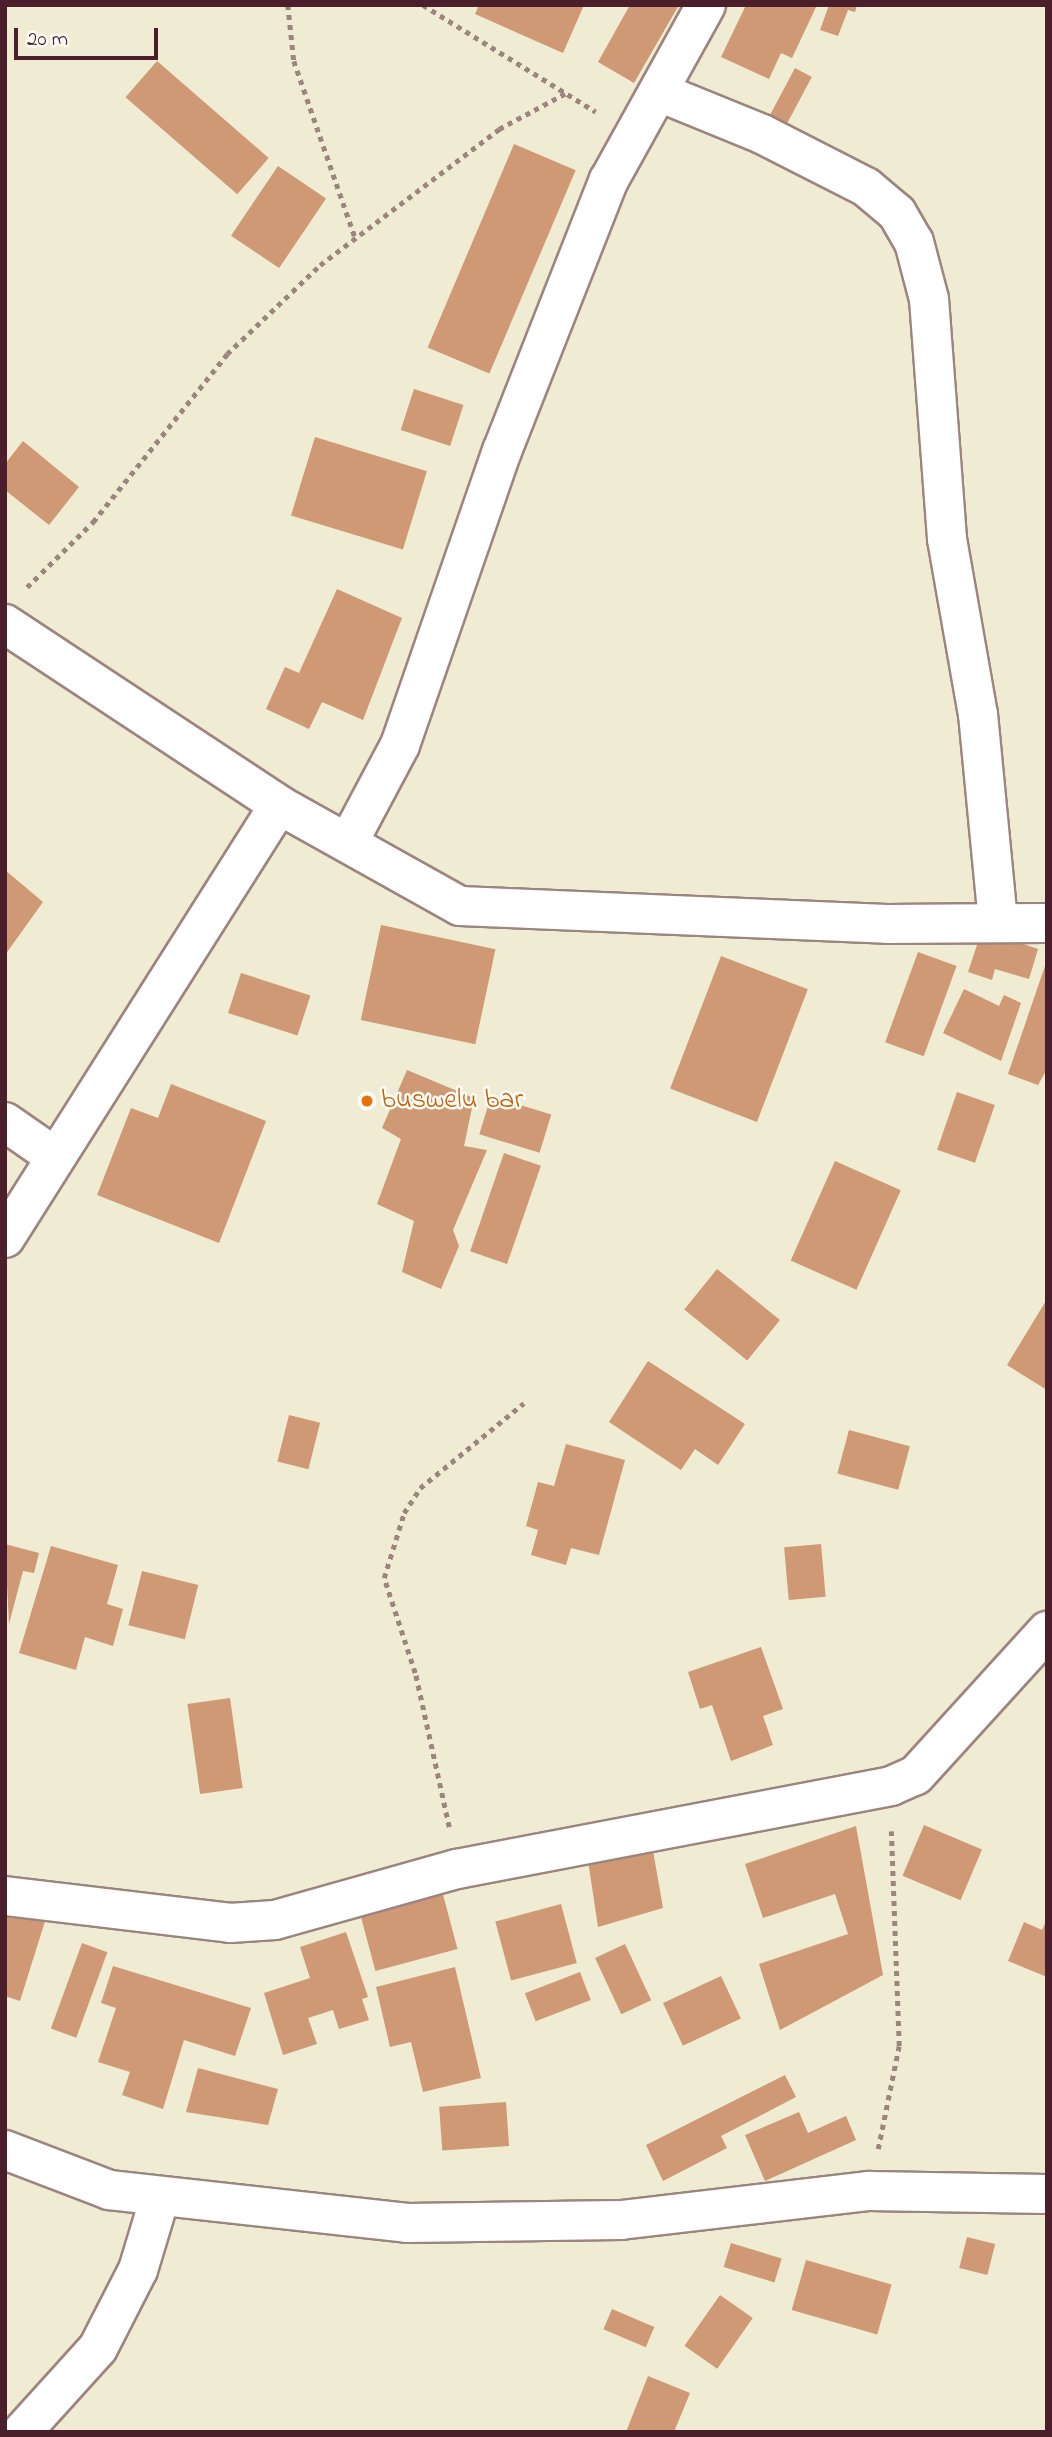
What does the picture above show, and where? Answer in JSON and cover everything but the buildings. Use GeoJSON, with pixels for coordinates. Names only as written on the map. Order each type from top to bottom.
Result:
{"type":"FeatureCollection","features":[{"type":"Feature","properties":{"kind":"street"},"geometry":{"type":"LineString","coordinates":[[349,841],[400,744],[554,313],[609,180],[706,5]]}},
{"type":"Feature","properties":{"kind":"street"},"geometry":{"type":"LineString","coordinates":[[659,92],[762,134],[866,187],[897,213],[914,242],[929,299],[947,539],[978,714],[998,921]]}},
{"type":"Feature","properties":{"kind":"street"},"geometry":{"type":"LineString","coordinates":[[10,611],[279,805],[349,841],[421,889],[460,906],[496,911],[887,924],[998,921],[1047,923]]}},
{"type":"Feature","properties":{"kind":"street"},"geometry":{"type":"LineString","coordinates":[[5,1238],[54,1156],[279,805]]}},
{"type":"Feature","properties":{"kind":"street"},"geometry":{"type":"LineString","coordinates":[[5,1122],[54,1156]]}},
{"type":"Feature","properties":{"kind":"street"},"geometry":{"type":"LineString","coordinates":[[5,1896],[230,1923],[275,1920],[457,1869],[891,1786],[916,1775],[1047,1631]]}},
{"type":"Feature","properties":{"kind":"street"},"geometry":{"type":"LineString","coordinates":[[5,2150],[108,2190],[407,2223],[533,2226],[869,2191],[1047,2194]]}},
{"type":"Feature","properties":{"kind":"street"},"geometry":{"type":"LineString","coordinates":[[22,2432],[98,2348],[138,2270],[160,2197]]}},
{"type":"Feature","properties":{"kind":"path"},"geometry":{"type":"LineString","coordinates":[[288,5],[294,61],[356,240]]}},
{"type":"Feature","properties":{"kind":"path"},"geometry":{"type":"LineString","coordinates":[[424,5],[485,48],[568,92],[634,138]]}},
{"type":"Feature","properties":{"kind":"path"},"geometry":{"type":"LineString","coordinates":[[10,611],[93,522],[227,354],[320,265],[499,129],[568,92]]}},
{"type":"Feature","properties":{"kind":"path"},"geometry":{"type":"LineString","coordinates":[[457,1869],[415,1673],[384,1578],[404,1513],[420,1488],[524,1402]]}},
{"type":"Feature","properties":{"kind":"path"},"geometry":{"type":"LineString","coordinates":[[869,2191],[899,2046],[891,1786]]}},
{"type":"Feature","properties":{"kind":"place","name":"buswelu bar"},"geometry":{"type":"Point","coordinates":[367,1101]}}]}
